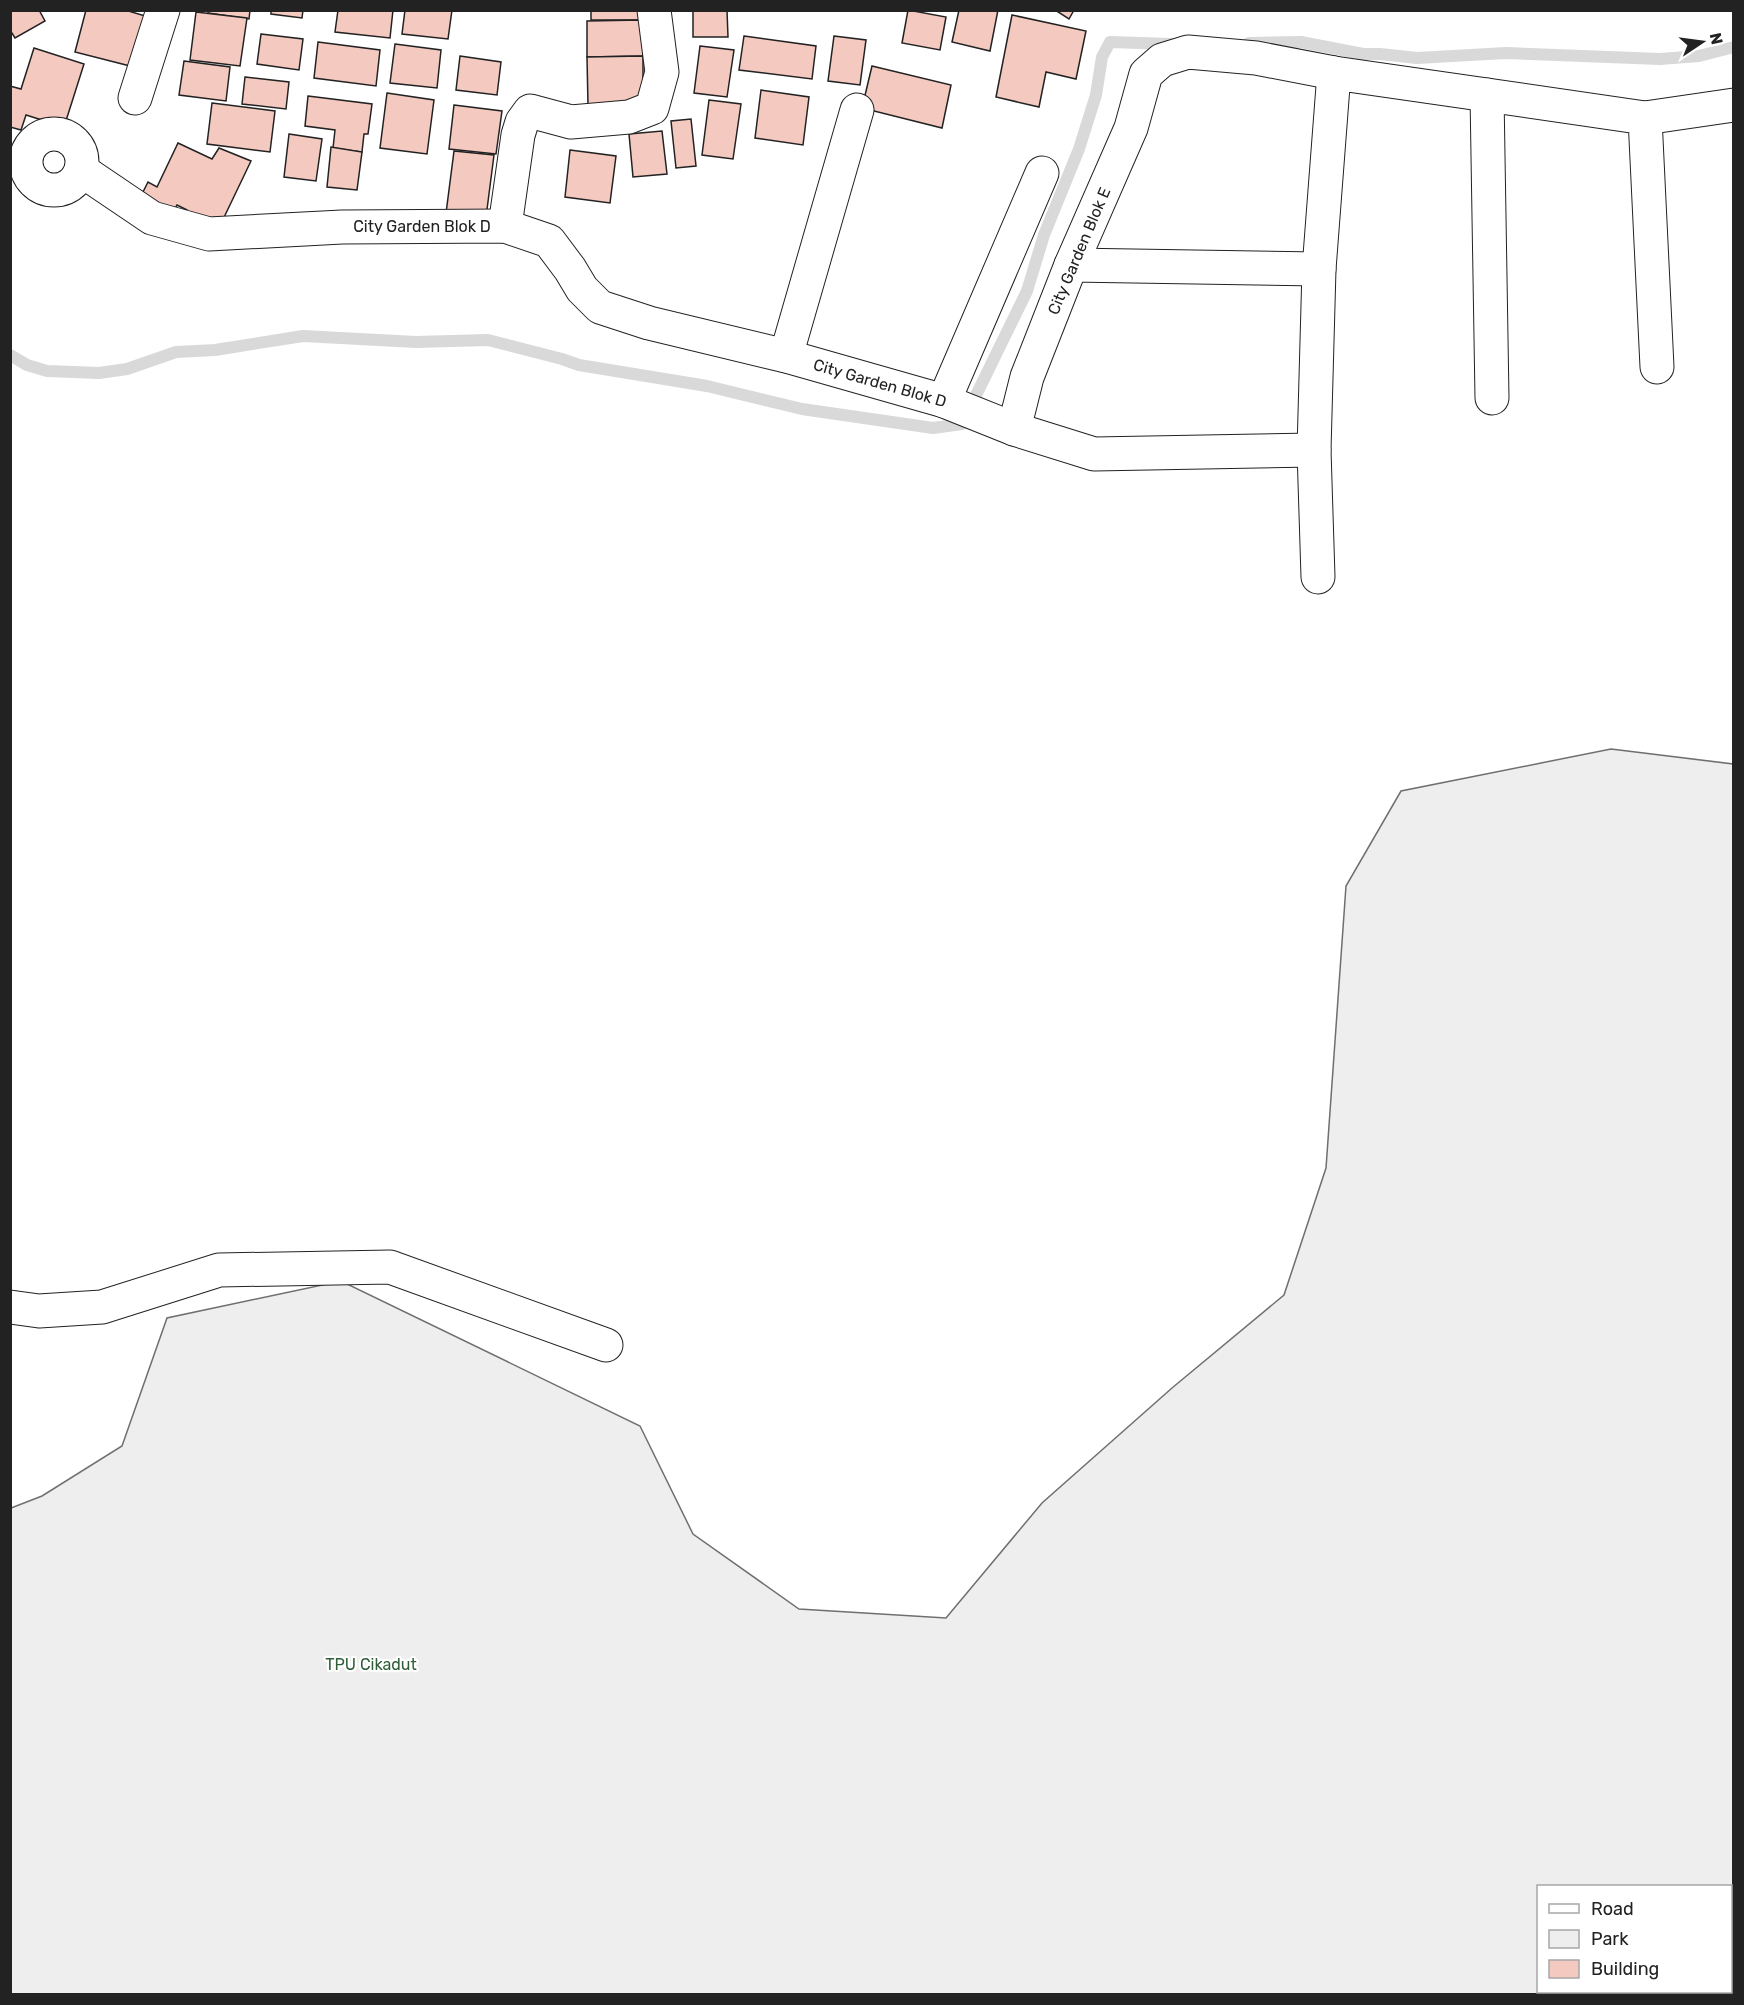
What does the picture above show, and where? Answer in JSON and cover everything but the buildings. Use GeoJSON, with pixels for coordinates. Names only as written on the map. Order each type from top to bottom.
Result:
{"type":"FeatureCollection","features":[{"type":"Feature","properties":{"kind":"street"},"geometry":{"type":"LineString","coordinates":[[135,98],[163,10]]}},
{"type":"Feature","properties":{"kind":"street"},"geometry":{"type":"LineString","coordinates":[[505,226],[518,135],[522,122],[530,111],[571,122],[629,117],[652,108],[662,72],[654,10]]}},
{"type":"Feature","properties":{"kind":"street","name":"City Garden Blok E"},"geometry":{"type":"LineString","coordinates":[[1014,429],[1027,377],[1071,265],[1131,128],[1146,74],[1162,60],[1188,52],[1256,58],[1334,73]]}},
{"type":"Feature","properties":{"kind":"street"},"geometry":{"type":"LineString","coordinates":[[1318,577],[1314,450],[1319,269],[1334,73],[1645,118],[1734,105]]}},
{"type":"Feature","properties":{"kind":"street"},"geometry":{"type":"LineString","coordinates":[[1487,95],[1492,398]]}},
{"type":"Feature","properties":{"kind":"street"},"geometry":{"type":"LineString","coordinates":[[786,356],[857,110]]}},
{"type":"Feature","properties":{"kind":"street"},"geometry":{"type":"LineString","coordinates":[[1645,118],[1657,368]]}},
{"type":"Feature","properties":{"kind":"street","name":"City Garden Blok D"},"geometry":{"type":"LineString","coordinates":[[19,146],[29,176],[38,186],[50,190],[63,189],[75,182],[81,171],[152,218],[209,234],[342,227],[505,226],[549,241],[582,290],[600,307],[649,323],[786,356],[944,401],[1014,429],[1094,454],[1314,450]]}},
{"type":"Feature","properties":{"kind":"street"},"geometry":{"type":"LineString","coordinates":[[944,401],[1042,173]]}},
{"type":"Feature","properties":{"kind":"street"},"geometry":{"type":"LineString","coordinates":[[1071,265],[1319,269]]}},
{"type":"Feature","properties":{"kind":"street"},"geometry":{"type":"LineString","coordinates":[[10,1307],[39,1311],[102,1307],[219,1270],[390,1267],[606,1345]]}},
{"type":"Feature","properties":{"kind":"green space","name":"TPU Cikadut"},"geometry":{"type":"Polygon","coordinates":[[[1611,749],[1733,764],[1733,1994],[11,1994],[11,1508],[42,1496],[122,1446],[167,1318],[341,1281],[640,1426],[693,1534],[799,1609],[946,1618],[1042,1503],[1172,1388],[1284,1295],[1326,1168],[1346,886],[1401,791],[1611,749]]]}},
{"type":"Feature","properties":{"kind":"waterway"},"geometry":{"type":"LineString","coordinates":[[10,355],[27,365],[47,371],[99,373],[127,369],[176,352],[215,350],[303,336],[416,342],[488,340],[579,365],[707,386],[802,409],[933,428],[962,424],[1027,291],[1044,235],[1079,149],[1096,95],[1102,57],[1110,42],[1171,44]]}},
{"type":"Feature","properties":{"kind":"waterway"},"geometry":{"type":"LineString","coordinates":[[1249,43],[1301,42],[1363,54],[1417,58],[1506,53],[1660,59],[1699,56],[1734,47]]}}]}
